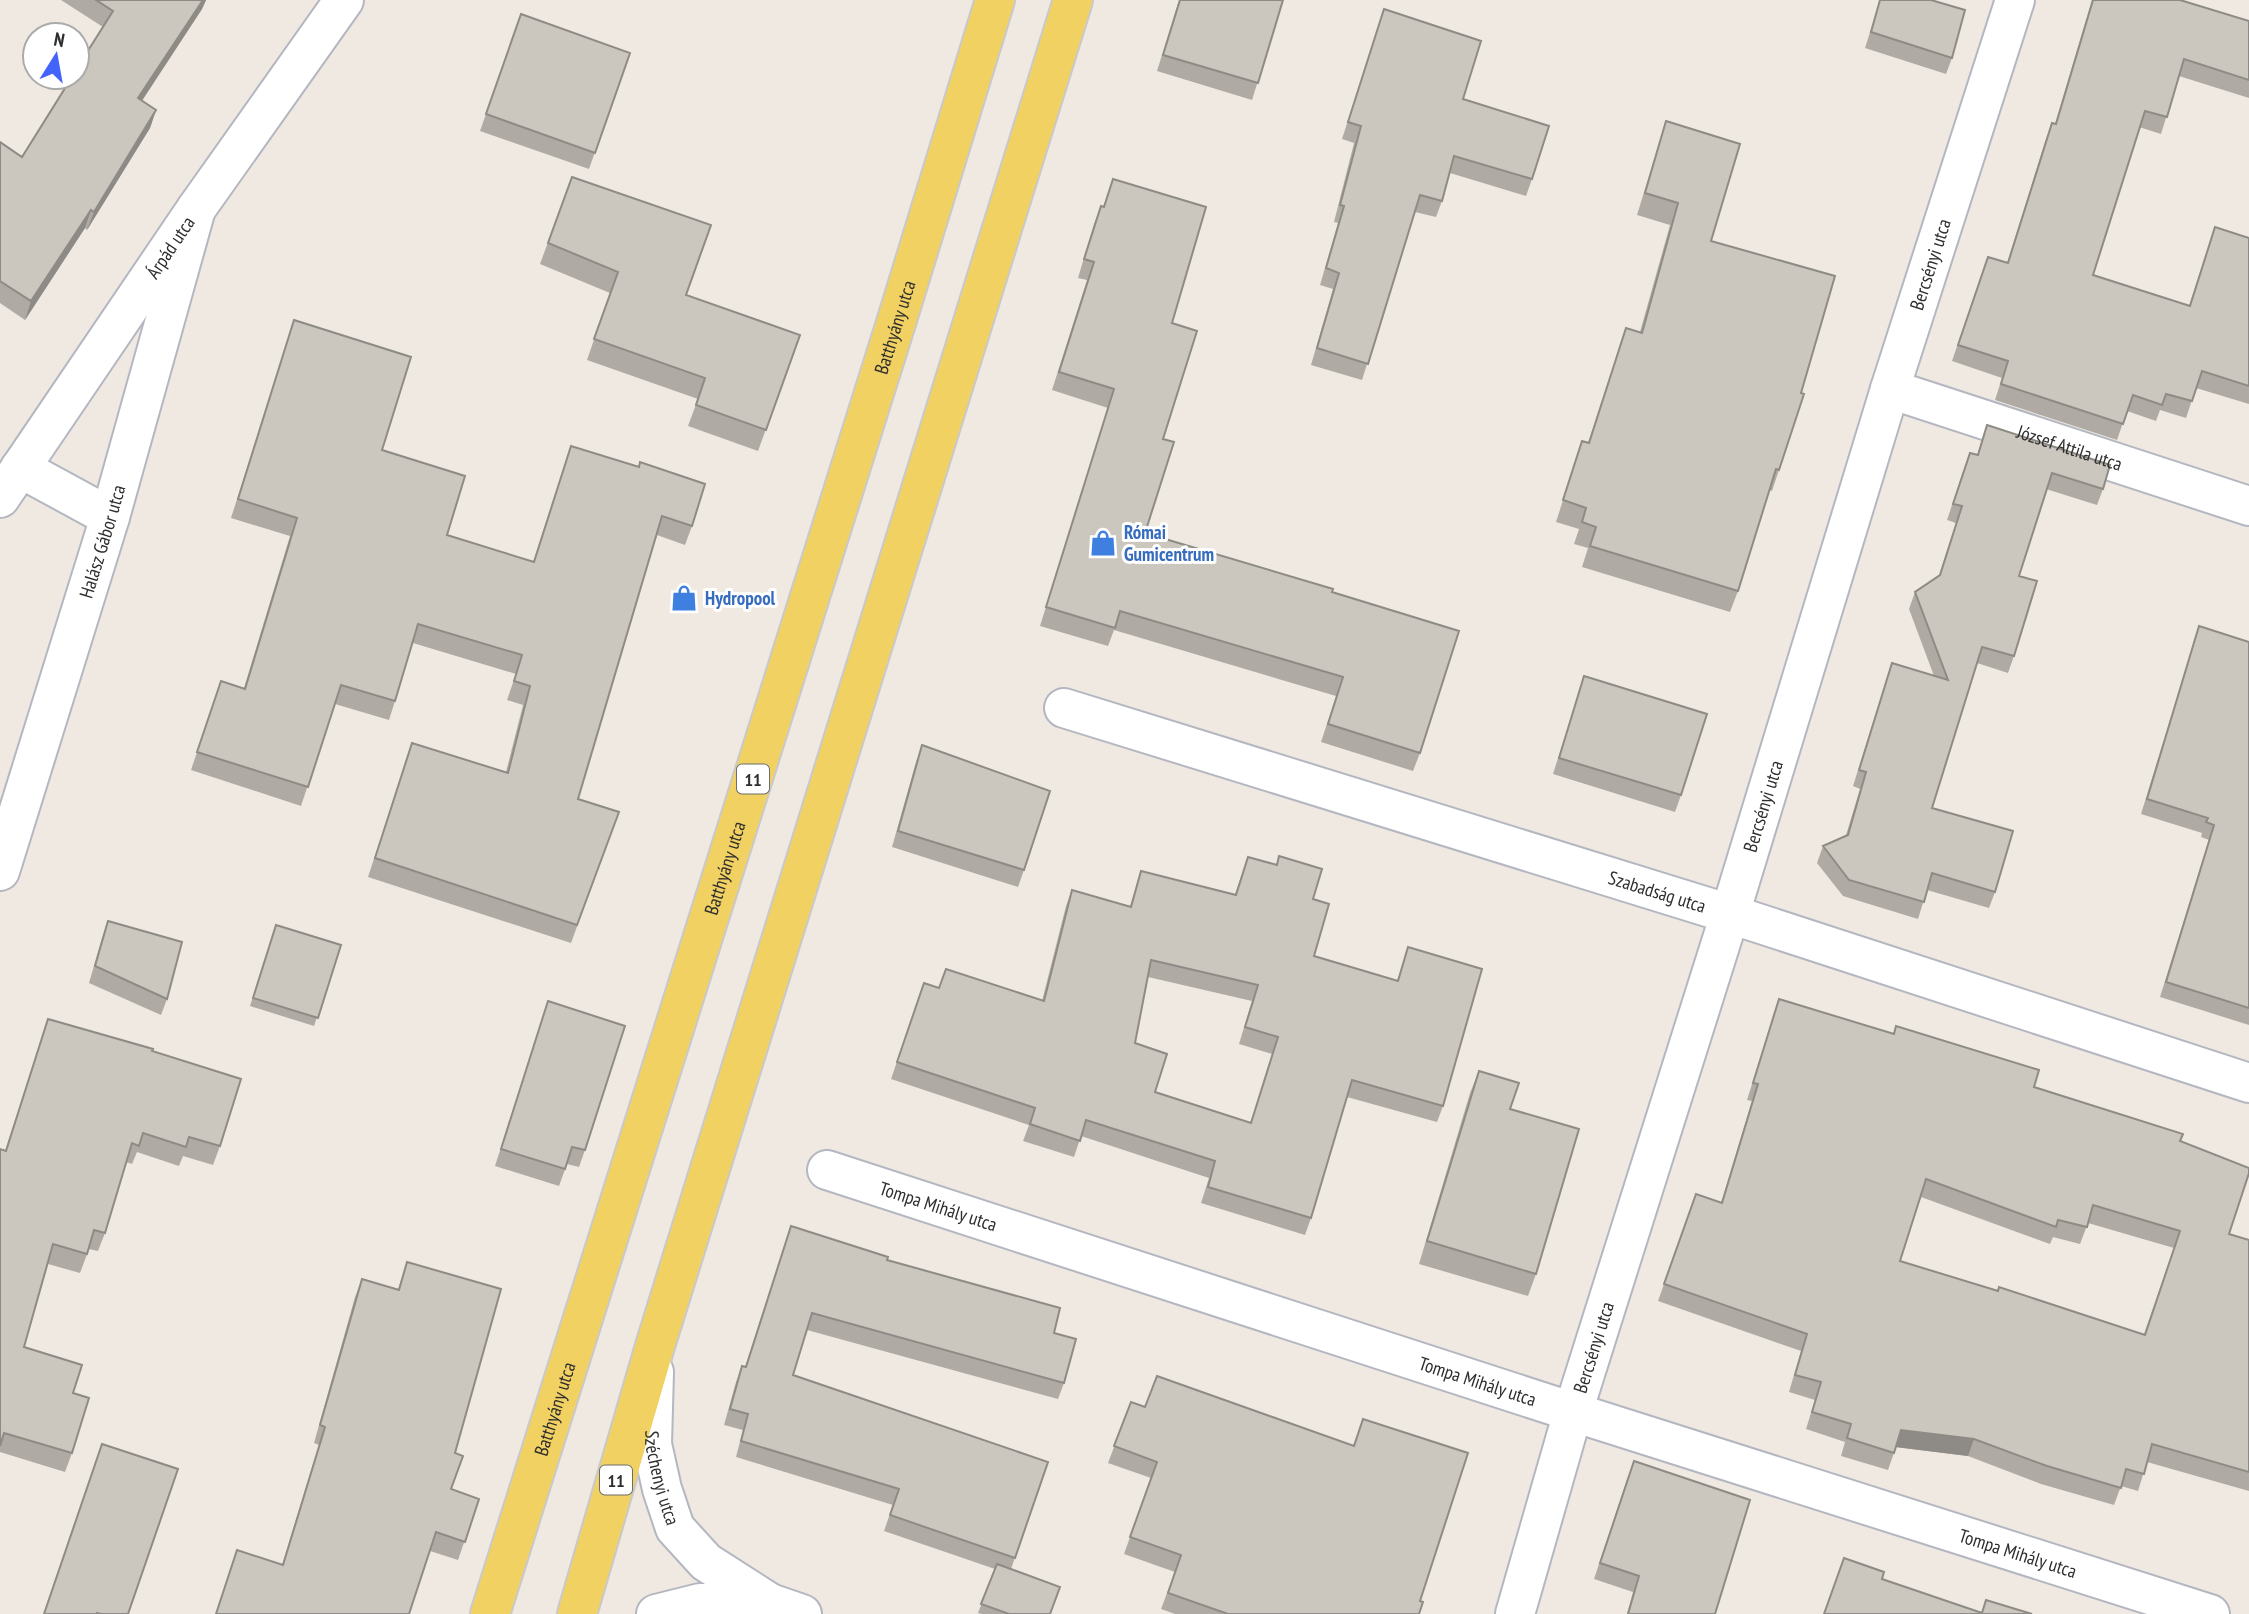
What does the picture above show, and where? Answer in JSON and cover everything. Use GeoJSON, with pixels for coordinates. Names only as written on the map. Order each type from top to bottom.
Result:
{"type":"FeatureCollection","features":[{"type":"Feature","properties":{"kind":"main road","name":"Batthyány utca"},"geometry":{"type":"LineString","coordinates":[[490,1614],[995,0]]}},
{"type":"Feature","properties":{"kind":"main road","name":"11"},"geometry":{"type":"LineString","coordinates":[[577,1614],[655,1346],[1073,0]]}},
{"type":"Feature","properties":{"kind":"street","name":"Árpád utca"},"geometry":{"type":"LineString","coordinates":[[10,483],[196,209],[344,0]]}},
{"type":"Feature","properties":{"kind":"street","name":"Bercsényi utca"},"geometry":{"type":"LineString","coordinates":[[1515,1614],[1573,1412],[1730,914],[1890,389],[2015,0]]}},
{"type":"Feature","properties":{"kind":"street","name":"Halász Gábor utca"},"geometry":{"type":"LineString","coordinates":[[0,871],[110,517],[196,209]]}},
{"type":"Feature","properties":{"kind":"street","name":"József Attila utca"},"geometry":{"type":"LineString","coordinates":[[1890,389],[2249,506]]}},
{"type":"Feature","properties":{"kind":"street"},"geometry":{"type":"LineString","coordinates":[[10,483],[110,517]]}},
{"type":"Feature","properties":{"kind":"street","name":"Szabadság utca"},"geometry":{"type":"LineString","coordinates":[[1064,708],[1730,914],[2249,1083]]}},
{"type":"Feature","properties":{"kind":"street","name":"Tompa Mihály utca"},"geometry":{"type":"LineString","coordinates":[[827,1170],[1573,1412],[2210,1614]]}},
{"type":"Feature","properties":{"kind":"street","name":"Széchenyi utca"},"geometry":{"type":"LineString","coordinates":[[655,1346],[652,1444],[662,1489],[675,1528],[706,1562],[786,1608]]}},
{"type":"Feature","properties":{"kind":"street","name":"Széchenyi utca"},"geometry":{"type":"LineString","coordinates":[[656,1614],[700,1603],[786,1608]]}},
{"type":"Feature","properties":{"kind":"building"},"geometry":{"type":"Polygon","coordinates":[[[96,0],[203,0],[138,98],[156,110],[94,212],[91,210],[31,301],[0,281],[0,142],[22,157],[63,91],[91,91],[91,46],[113,11],[96,0]]]}},
{"type":"Feature","properties":{"kind":"building"},"geometry":{"type":"Polygon","coordinates":[[[1180,0],[1283,0],[1258,83],[1163,55],[1180,0]]]}},
{"type":"Feature","properties":{"kind":"building"},"geometry":{"type":"Polygon","coordinates":[[[1880,0],[1931,0],[1965,10],[1952,58],[1871,32],[1880,0]]]}},
{"type":"Feature","properties":{"kind":"building"},"geometry":{"type":"Polygon","coordinates":[[[2093,0],[2180,0],[2249,21],[2249,80],[2184,59],[2167,117],[2145,111],[2093,275],[2190,306],[2215,227],[2249,238],[2249,386],[2202,371],[2192,401],[2166,394],[2162,405],[2133,395],[2123,424],[2001,384],[2008,361],[1958,345],[1988,257],[2008,263],[2052,123],[2056,124],[2093,0]]]}},
{"type":"Feature","properties":{"kind":"building"},"geometry":{"type":"Polygon","coordinates":[[[1384,9],[1481,41],[1463,99],[1549,126],[1532,179],[1454,156],[1442,201],[1420,195],[1368,364],[1317,348],[1339,273],[1326,268],[1344,206],[1340,205],[1361,126],[1348,122],[1384,9]]]}},
{"type":"Feature","properties":{"kind":"building"},"geometry":{"type":"Polygon","coordinates":[[[521,14],[630,53],[595,153],[486,114],[521,14]]]}},
{"type":"Feature","properties":{"kind":"building"},"geometry":{"type":"Polygon","coordinates":[[[1666,121],[1740,144],[1711,241],[1835,276],[1801,393],[1804,394],[1779,470],[1776,469],[1738,591],[1590,546],[1596,527],[1582,522],[1586,508],[1563,500],[1582,441],[1589,443],[1626,328],[1642,333],[1678,203],[1645,193],[1666,121]]]}},
{"type":"Feature","properties":{"kind":"building"},"geometry":{"type":"Polygon","coordinates":[[[572,177],[711,225],[686,295],[800,335],[766,430],[696,405],[705,378],[594,339],[618,272],[548,243],[572,177]]]}},
{"type":"Feature","properties":{"kind":"building"},"geometry":{"type":"Polygon","coordinates":[[[1113,179],[1206,207],[1172,323],[1197,331],[1163,439],[1174,442],[1145,533],[1333,589],[1332,592],[1459,631],[1420,753],[1328,724],[1343,677],[1120,611],[1115,628],[1046,607],[1114,389],[1059,372],[1094,262],[1084,259],[1113,179]]]}},
{"type":"Feature","properties":{"kind":"building"},"geometry":{"type":"Polygon","coordinates":[[[294,320],[411,357],[382,450],[465,476],[447,535],[534,562],[571,446],[639,467],[640,462],[705,484],[692,526],[662,516],[578,799],[619,812],[577,925],[375,858],[412,743],[508,773],[530,686],[514,681],[522,655],[418,624],[395,701],[341,685],[308,787],[197,752],[221,681],[245,689],[297,518],[238,499],[294,320]]]}},
{"type":"Feature","properties":{"kind":"building"},"geometry":{"type":"Polygon","coordinates":[[[1987,425],[2110,465],[2103,489],[2052,473],[2019,576],[2037,581],[2014,656],[1982,647],[1932,808],[2013,831],[1995,892],[1932,873],[1924,902],[1849,880],[1823,846],[1848,835],[1866,772],[1859,770],[1892,663],[1948,680],[1915,592],[1940,575],[1962,506],[1953,504],[1970,453],[1978,455],[1987,425]]]}},
{"type":"Feature","properties":{"kind":"building"},"geometry":{"type":"Polygon","coordinates":[[[2199,626],[2249,642],[2249,1008],[2166,982],[2214,825],[2206,822],[2208,818],[2147,799],[2199,626]]]}},
{"type":"Feature","properties":{"kind":"building"},"geometry":{"type":"Polygon","coordinates":[[[1584,676],[1707,714],[1681,795],[1559,758],[1584,676]]]}},
{"type":"Feature","properties":{"kind":"building"},"geometry":{"type":"Polygon","coordinates":[[[922,745],[1050,791],[1024,870],[898,831],[922,745]]]}},
{"type":"Feature","properties":{"kind":"building"},"geometry":{"type":"Polygon","coordinates":[[[1279,856],[1322,869],[1313,899],[1329,904],[1314,956],[1398,981],[1408,947],[1482,969],[1443,1106],[1352,1080],[1311,1218],[1208,1187],[1215,1161],[1086,1120],[1080,1141],[1030,1124],[1035,1108],[897,1062],[924,983],[939,988],[946,969],[1044,1001],[1072,890],[1131,907],[1141,871],[1236,895],[1248,857],[1277,865],[1279,856]],[[1151,960],[1135,1043],[1167,1054],[1155,1092],[1251,1123],[1278,1037],[1245,1027],[1258,985],[1151,960]]]}},
{"type":"Feature","properties":{"kind":"building"},"geometry":{"type":"Polygon","coordinates":[[[108,921],[182,942],[167,999],[95,966],[108,921]]]}},
{"type":"Feature","properties":{"kind":"building"},"geometry":{"type":"Polygon","coordinates":[[[276,925],[341,945],[318,1018],[253,998],[276,925]]]}},
{"type":"Feature","properties":{"kind":"building"},"geometry":{"type":"Polygon","coordinates":[[[1779,999],[1894,1034],[1896,1026],[2039,1070],[2034,1087],[2183,1134],[2180,1141],[2249,1168],[2229,1234],[2249,1240],[2249,1472],[2152,1444],[2144,1474],[2126,1469],[2121,1488],[2047,1466],[1974,1439],[1901,1430],[1894,1453],[1847,1438],[1851,1424],[1812,1412],[1821,1382],[1795,1375],[1807,1334],[1664,1284],[1696,1194],[1722,1203],[1758,1084],[1753,1083],[1779,999]],[[1926,1179],[1900,1261],[1998,1291],[1999,1287],[2145,1335],[2180,1231],[2093,1205],[2087,1227],[2058,1220],[2056,1227],[1926,1179]]]}},
{"type":"Feature","properties":{"kind":"building"},"geometry":{"type":"Polygon","coordinates":[[[548,1001],[625,1026],[585,1150],[572,1147],[565,1169],[501,1149],[548,1001]]]}},
{"type":"Feature","properties":{"kind":"building"},"geometry":{"type":"Polygon","coordinates":[[[48,1019],[153,1049],[152,1051],[241,1079],[220,1146],[189,1137],[186,1147],[143,1133],[139,1146],[132,1143],[105,1233],[94,1230],[87,1254],[53,1244],[24,1347],[82,1365],[73,1393],[89,1398],[72,1453],[4,1433],[0,1446],[0,1149],[6,1151],[48,1019]]]}},
{"type":"Feature","properties":{"kind":"building"},"geometry":{"type":"Polygon","coordinates":[[[1479,1071],[1519,1083],[1510,1109],[1579,1129],[1536,1274],[1427,1241],[1479,1071]]]}},
{"type":"Feature","properties":{"kind":"building"},"geometry":{"type":"Polygon","coordinates":[[[791,1226],[888,1257],[887,1260],[1060,1308],[1054,1333],[1076,1339],[1064,1383],[812,1313],[793,1375],[1048,1462],[1015,1558],[890,1515],[899,1489],[741,1441],[748,1414],[730,1409],[742,1366],[746,1367],[791,1226]]]}},
{"type":"Feature","properties":{"kind":"building"},"geometry":{"type":"Polygon","coordinates":[[[407,1262],[501,1289],[455,1453],[463,1456],[451,1489],[479,1499],[465,1542],[436,1532],[409,1614],[216,1614],[237,1550],[283,1565],[325,1427],[320,1425],[362,1279],[399,1290],[407,1262]]]}},
{"type":"Feature","properties":{"kind":"building"},"geometry":{"type":"Polygon","coordinates":[[[1157,1376],[1354,1446],[1363,1419],[1468,1453],[1420,1601],[1423,1602],[1419,1614],[1228,1614],[1168,1593],[1181,1555],[1130,1537],[1157,1462],[1114,1446],[1131,1402],[1145,1407],[1157,1376]]]}},
{"type":"Feature","properties":{"kind":"building"},"geometry":{"type":"Polygon","coordinates":[[[102,1444],[178,1469],[128,1614],[44,1614],[102,1444]]]}},
{"type":"Feature","properties":{"kind":"building"},"geometry":{"type":"Polygon","coordinates":[[[1634,1461],[1750,1500],[1715,1614],[1628,1614],[1639,1576],[1600,1563],[1634,1461]]]}},
{"type":"Feature","properties":{"kind":"building"},"geometry":{"type":"Polygon","coordinates":[[[1844,1558],[1884,1572],[1882,1579],[1982,1613],[1986,1600],[2032,1614],[1824,1614],[1844,1558]]]}},
{"type":"Feature","properties":{"kind":"building"},"geometry":{"type":"Polygon","coordinates":[[[997,1564],[1060,1587],[1050,1614],[1009,1614],[981,1604],[997,1564]]]}},
{"type":"Feature","properties":{"kind":"place","name":"Római Gumicentrum"},"geometry":{"type":"Point","coordinates":[1103,543]}},
{"type":"Feature","properties":{"kind":"place","name":"Hydropool"},"geometry":{"type":"Point","coordinates":[684,598]}}]}
